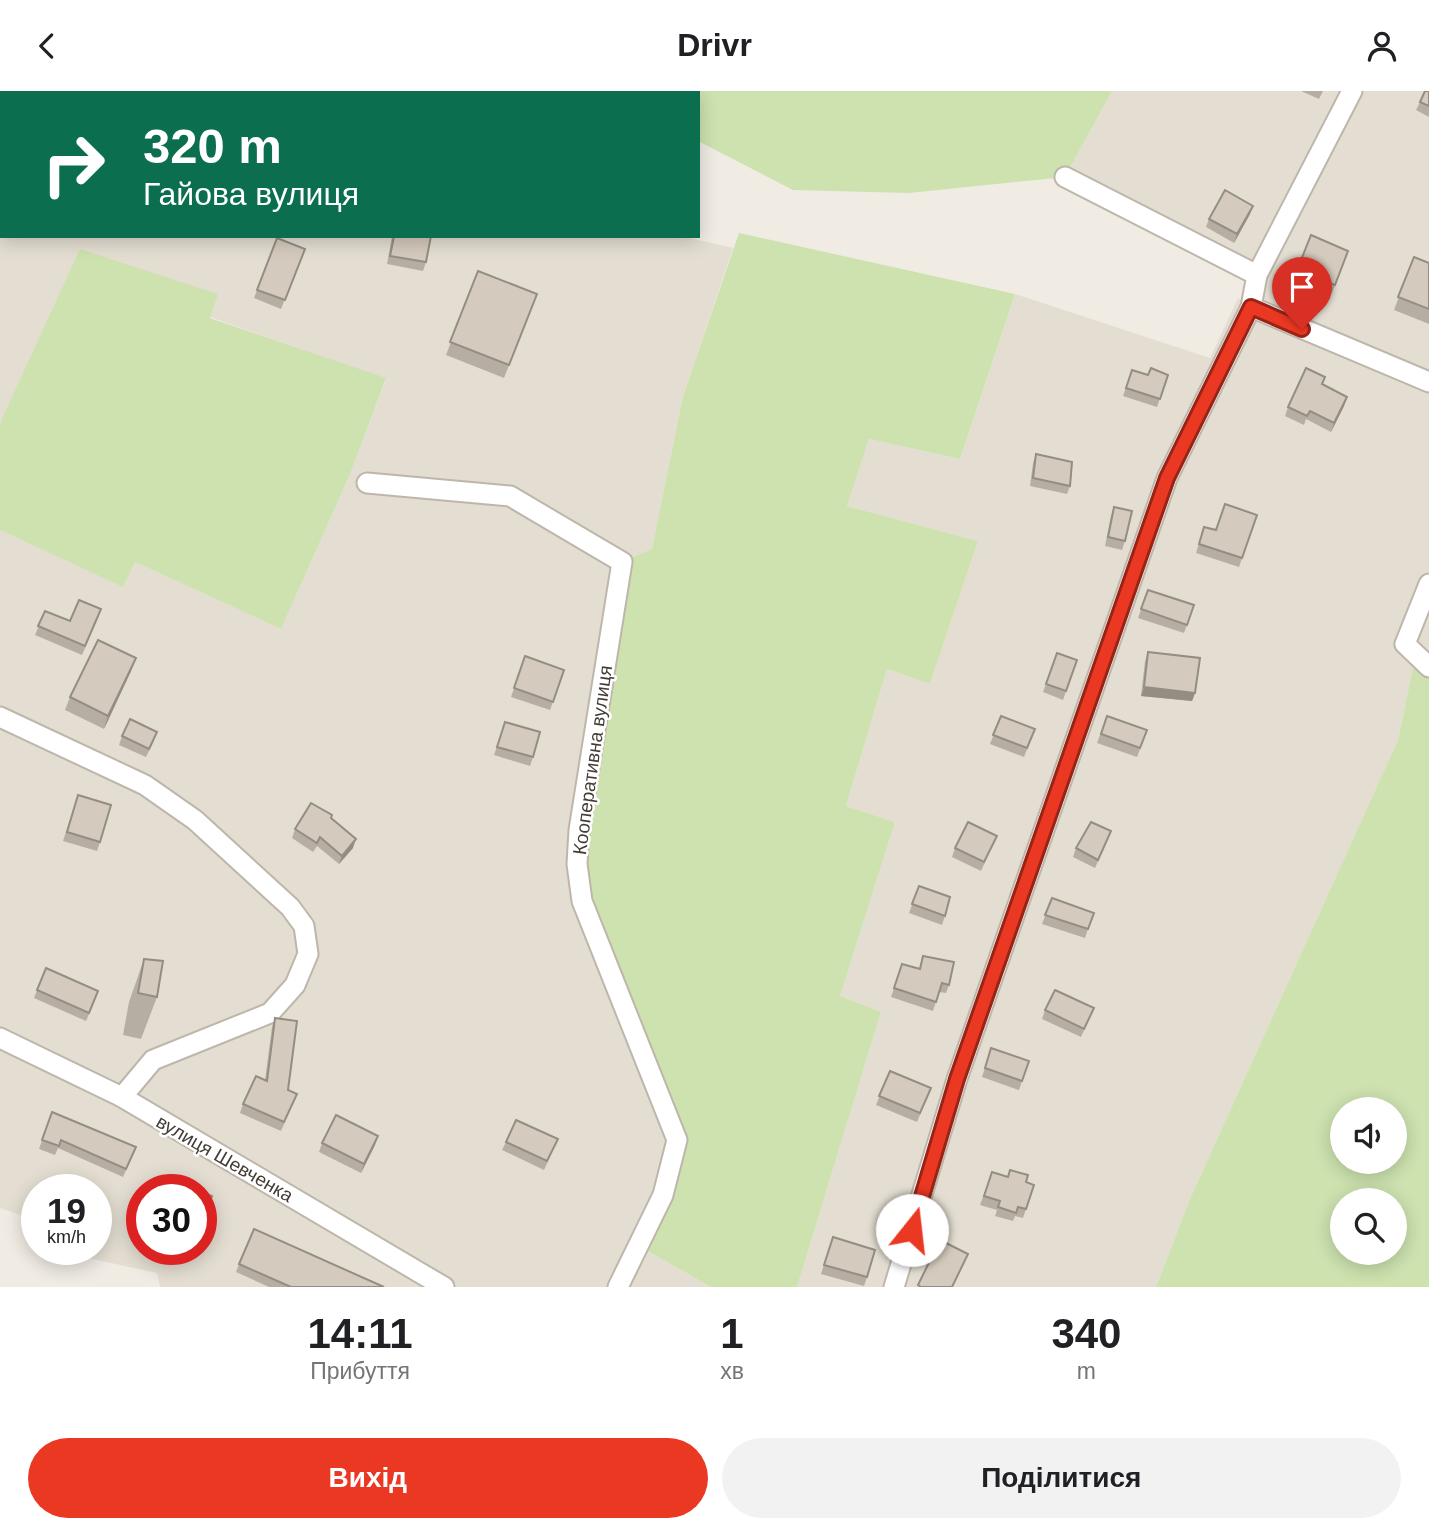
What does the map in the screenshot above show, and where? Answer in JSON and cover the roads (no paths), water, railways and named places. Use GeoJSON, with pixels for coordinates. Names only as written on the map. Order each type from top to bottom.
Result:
{"type":"FeatureCollection","features":[{"type":"Feature","properties":{"kind":"street"},"geometry":{"type":"LineString","coordinates":[[894,1287],[957,1079],[1167,478],[1251,307],[1257,275],[1352,91]]}},
{"type":"Feature","properties":{"kind":"street"},"geometry":{"type":"LineString","coordinates":[[1065,177],[1257,275]]}},
{"type":"Feature","properties":{"kind":"street"},"geometry":{"type":"LineString","coordinates":[[1251,307],[1429,382]]}},
{"type":"Feature","properties":{"kind":"street","name":"Кооперативна вулиця"},"geometry":{"type":"LineString","coordinates":[[367,483],[510,496],[622,562],[579,829],[577,863],[583,901],[677,1140],[663,1195],[618,1287]]}},
{"type":"Feature","properties":{"kind":"street"},"geometry":{"type":"LineString","coordinates":[[1429,584],[1405,644],[1429,667]]}},
{"type":"Feature","properties":{"kind":"street"},"geometry":{"type":"LineString","coordinates":[[0,717],[145,785],[195,820],[290,907],[304,926],[308,954],[295,985],[270,1013],[153,1060],[122,1097]]}},
{"type":"Feature","properties":{"kind":"street","name":"вулиця Шевченка"},"geometry":{"type":"LineString","coordinates":[[0,1038],[122,1097],[444,1287]]}}]}
